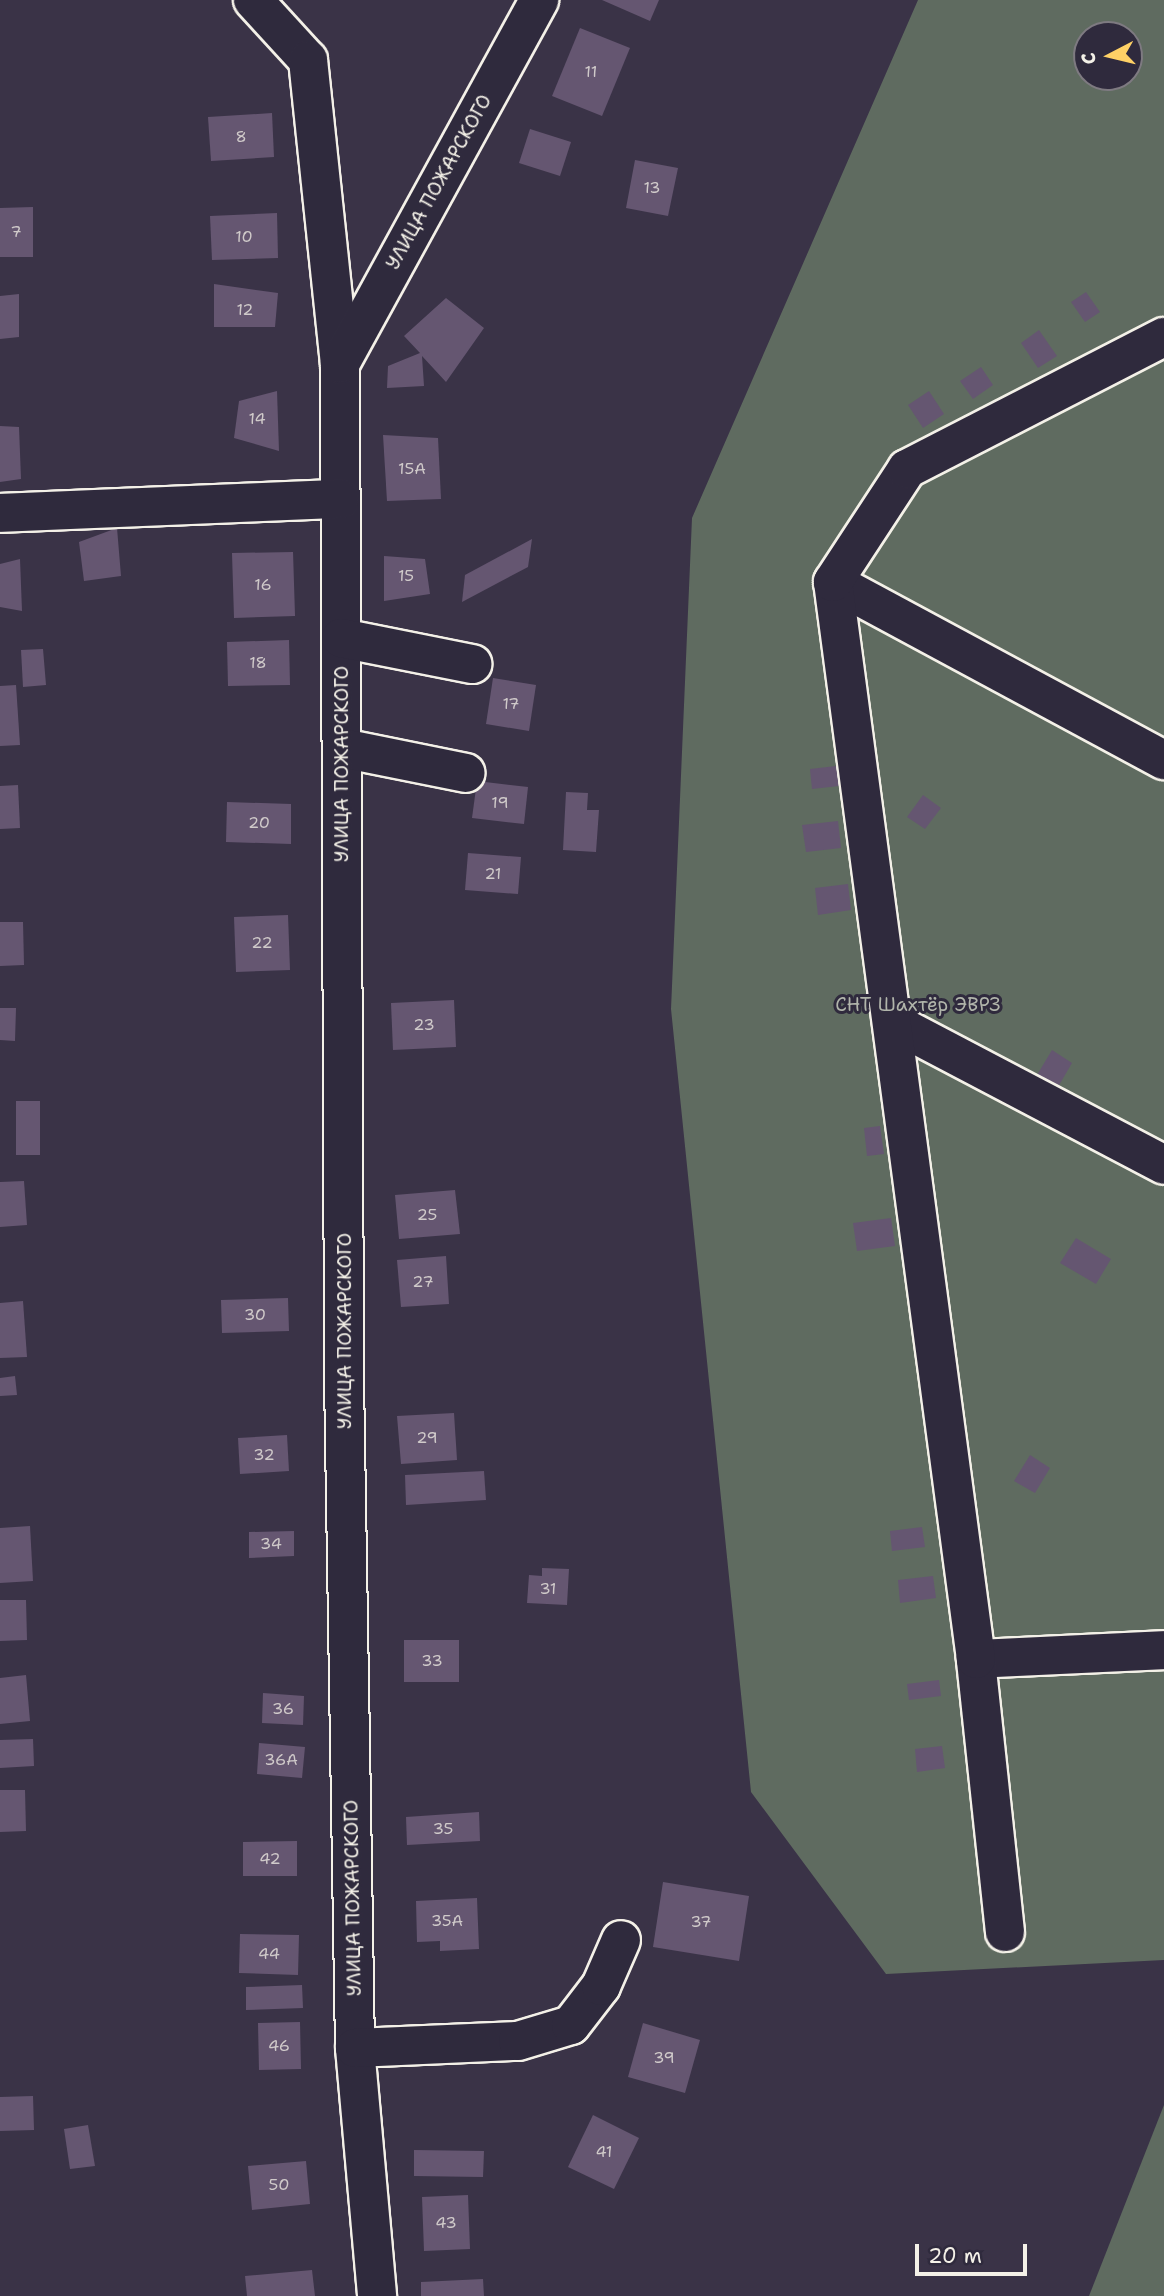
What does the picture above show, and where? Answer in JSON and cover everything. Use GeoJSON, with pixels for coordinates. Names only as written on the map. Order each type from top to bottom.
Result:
{"type":"FeatureCollection","features":[{"type":"Feature","properties":{"kind":"street","name":"УЛИЦА ПОЖАРСКОГО"},"geometry":{"type":"LineString","coordinates":[[253,0],[308,60],[340,364],[344,1378],[355,2049],[377,2296]]}},
{"type":"Feature","properties":{"kind":"street","name":"УЛИЦА ПОЖАРСКОГО"},"geometry":{"type":"LineString","coordinates":[[340,364],[539,0]]}},
{"type":"Feature","properties":{"kind":"street"},"geometry":{"type":"LineString","coordinates":[[1005,1932],[976,1660],[894,1023],[833,582],[907,469],[1164,337]]}},
{"type":"Feature","properties":{"kind":"street"},"geometry":{"type":"LineString","coordinates":[[0,513],[341,499]]}},
{"type":"Feature","properties":{"kind":"street"},"geometry":{"type":"LineString","coordinates":[[833,582],[1164,760]]}},
{"type":"Feature","properties":{"kind":"street"},"geometry":{"type":"LineString","coordinates":[[341,638],[472,664]]}},
{"type":"Feature","properties":{"kind":"street"},"geometry":{"type":"LineString","coordinates":[[342,748],[466,773]]}},
{"type":"Feature","properties":{"kind":"street"},"geometry":{"type":"LineString","coordinates":[[894,1023],[1164,1165]]}},
{"type":"Feature","properties":{"kind":"street"},"geometry":{"type":"LineString","coordinates":[[976,1660],[1164,1650]]}},
{"type":"Feature","properties":{"kind":"street"},"geometry":{"type":"LineString","coordinates":[[355,2049],[518,2041],[571,2025],[601,1986],[621,1940]]}},
{"type":"Feature","properties":{"kind":"green space","name":"СНТ Шахтёр ЭВРЗ"},"geometry":{"type":"Polygon","coordinates":[[[918,0],[1164,0],[1164,1960],[886,1974],[751,1792],[671,1009],[692,518],[918,0]]]}},
{"type":"Feature","properties":{"kind":"green space"},"geometry":{"type":"Polygon","coordinates":[[[1164,2105],[1164,2296],[1089,2296],[1164,2105]]]}},
{"type":"Feature","properties":{"kind":"building"},"geometry":{"type":"Polygon","coordinates":[[[602,0],[659,0],[650,21],[602,0]]]}},
{"type":"Feature","properties":{"kind":"building"},"geometry":{"type":"Polygon","coordinates":[[[580,28],[630,48],[602,116],[552,96],[580,28]]]}},
{"type":"Feature","properties":{"kind":"building"},"geometry":{"type":"Polygon","coordinates":[[[272,113],[274,157],[211,161],[208,117],[272,113]]]}},
{"type":"Feature","properties":{"kind":"building"},"geometry":{"type":"Polygon","coordinates":[[[530,129],[571,142],[560,176],[519,163],[530,129]]]}},
{"type":"Feature","properties":{"kind":"building"},"geometry":{"type":"Polygon","coordinates":[[[635,160],[678,168],[668,216],[626,208],[635,160]]]}},
{"type":"Feature","properties":{"kind":"building"},"geometry":{"type":"Polygon","coordinates":[[[33,207],[33,257],[0,257],[0,208],[33,207]]]}},
{"type":"Feature","properties":{"kind":"building"},"geometry":{"type":"Polygon","coordinates":[[[277,213],[278,258],[212,260],[210,216],[277,213]]]}},
{"type":"Feature","properties":{"kind":"building"},"geometry":{"type":"Polygon","coordinates":[[[214,284],[278,293],[275,327],[214,327],[214,284]]]}},
{"type":"Feature","properties":{"kind":"building"},"geometry":{"type":"Polygon","coordinates":[[[1086,292],[1100,312],[1085,322],[1071,302],[1086,292]]]}},
{"type":"Feature","properties":{"kind":"building"},"geometry":{"type":"Polygon","coordinates":[[[19,294],[19,337],[0,339],[0,296],[19,294]]]}},
{"type":"Feature","properties":{"kind":"building"},"geometry":{"type":"Polygon","coordinates":[[[446,298],[484,328],[446,382],[422,356],[424,386],[387,388],[388,366],[420,353],[404,336],[446,298]]]}},
{"type":"Feature","properties":{"kind":"building"},"geometry":{"type":"Polygon","coordinates":[[[1039,330],[1057,356],[1038,368],[1021,343],[1039,330]]]}},
{"type":"Feature","properties":{"kind":"building"},"geometry":{"type":"Polygon","coordinates":[[[981,367],[993,385],[973,399],[960,381],[981,367]]]}},
{"type":"Feature","properties":{"kind":"building"},"geometry":{"type":"Polygon","coordinates":[[[277,391],[279,451],[234,438],[239,401],[277,391]]]}},
{"type":"Feature","properties":{"kind":"building"},"geometry":{"type":"Polygon","coordinates":[[[929,391],[944,414],[923,428],[908,405],[929,391]]]}},
{"type":"Feature","properties":{"kind":"building"},"geometry":{"type":"Polygon","coordinates":[[[0,426],[19,427],[21,479],[0,482],[0,426]]]}},
{"type":"Feature","properties":{"kind":"building"},"geometry":{"type":"Polygon","coordinates":[[[383,435],[438,438],[441,499],[387,501],[383,435]]]}},
{"type":"Feature","properties":{"kind":"building"},"geometry":{"type":"Polygon","coordinates":[[[117,528],[121,576],[84,581],[79,542],[117,528]]]}},
{"type":"Feature","properties":{"kind":"building"},"geometry":{"type":"Polygon","coordinates":[[[532,539],[528,567],[462,602],[465,575],[532,539]]]}},
{"type":"Feature","properties":{"kind":"building"},"geometry":{"type":"Polygon","coordinates":[[[293,552],[295,616],[234,618],[232,553],[293,552]]]}},
{"type":"Feature","properties":{"kind":"building"},"geometry":{"type":"Polygon","coordinates":[[[384,556],[425,559],[430,594],[384,601],[384,556]]]}},
{"type":"Feature","properties":{"kind":"building"},"geometry":{"type":"Polygon","coordinates":[[[20,559],[22,611],[0,607],[0,564],[20,559]]]}},
{"type":"Feature","properties":{"kind":"building"},"geometry":{"type":"Polygon","coordinates":[[[289,640],[290,685],[228,686],[227,642],[289,640]]]}},
{"type":"Feature","properties":{"kind":"building"},"geometry":{"type":"Polygon","coordinates":[[[43,649],[46,685],[23,687],[21,650],[43,649]]]}},
{"type":"Feature","properties":{"kind":"building"},"geometry":{"type":"Polygon","coordinates":[[[493,678],[536,685],[529,731],[486,724],[493,678]]]}},
{"type":"Feature","properties":{"kind":"building"},"geometry":{"type":"Polygon","coordinates":[[[16,685],[20,745],[0,746],[0,686],[16,685]]]}},
{"type":"Feature","properties":{"kind":"building"},"geometry":{"type":"Polygon","coordinates":[[[836,766],[839,786],[812,789],[810,769],[836,766]]]}},
{"type":"Feature","properties":{"kind":"building"},"geometry":{"type":"Polygon","coordinates":[[[477,781],[528,787],[524,824],[472,818],[477,781]]]}},
{"type":"Feature","properties":{"kind":"building"},"geometry":{"type":"Polygon","coordinates":[[[18,785],[20,828],[0,829],[0,786],[18,785]]]}},
{"type":"Feature","properties":{"kind":"building"},"geometry":{"type":"Polygon","coordinates":[[[566,792],[588,793],[587,810],[599,810],[596,852],[563,850],[566,792]]]}},
{"type":"Feature","properties":{"kind":"building"},"geometry":{"type":"Polygon","coordinates":[[[923,795],[941,808],[925,829],[907,817],[923,795]]]}},
{"type":"Feature","properties":{"kind":"building"},"geometry":{"type":"Polygon","coordinates":[[[227,802],[291,804],[291,844],[226,842],[227,802]]]}},
{"type":"Feature","properties":{"kind":"building"},"geometry":{"type":"Polygon","coordinates":[[[838,821],[841,848],[806,852],[802,825],[838,821]]]}},
{"type":"Feature","properties":{"kind":"building"},"geometry":{"type":"Polygon","coordinates":[[[468,853],[521,857],[518,894],[465,890],[468,853]]]}},
{"type":"Feature","properties":{"kind":"building"},"geometry":{"type":"Polygon","coordinates":[[[848,884],[851,910],[818,915],[815,888],[848,884]]]}},
{"type":"Feature","properties":{"kind":"building"},"geometry":{"type":"Polygon","coordinates":[[[288,915],[290,970],[236,972],[234,917],[288,915]]]}},
{"type":"Feature","properties":{"kind":"building"},"geometry":{"type":"Polygon","coordinates":[[[0,922],[23,922],[24,965],[0,966],[0,922]]]}},
{"type":"Feature","properties":{"kind":"building"},"geometry":{"type":"Polygon","coordinates":[[[454,1000],[456,1047],[393,1050],[391,1003],[454,1000]]]}},
{"type":"Feature","properties":{"kind":"building"},"geometry":{"type":"Polygon","coordinates":[[[0,1008],[16,1008],[15,1041],[0,1040],[0,1008]]]}},
{"type":"Feature","properties":{"kind":"building"},"geometry":{"type":"Polygon","coordinates":[[[1052,1050],[1072,1063],[1058,1087],[1037,1075],[1052,1050]]]}},
{"type":"Feature","properties":{"kind":"building"},"geometry":{"type":"Polygon","coordinates":[[[16,1101],[40,1101],[40,1155],[16,1155],[16,1101]]]}},
{"type":"Feature","properties":{"kind":"building"},"geometry":{"type":"Polygon","coordinates":[[[880,1126],[884,1154],[867,1156],[864,1128],[880,1126]]]}},
{"type":"Feature","properties":{"kind":"building"},"geometry":{"type":"Polygon","coordinates":[[[24,1181],[27,1225],[0,1227],[0,1182],[24,1181]]]}},
{"type":"Feature","properties":{"kind":"building"},"geometry":{"type":"Polygon","coordinates":[[[455,1190],[460,1234],[399,1239],[395,1195],[455,1190]]]}},
{"type":"Feature","properties":{"kind":"building"},"geometry":{"type":"Polygon","coordinates":[[[891,1218],[895,1246],[857,1251],[853,1223],[891,1218]]]}},
{"type":"Feature","properties":{"kind":"building"},"geometry":{"type":"Polygon","coordinates":[[[1076,1238],[1111,1259],[1096,1284],[1060,1263],[1076,1238]]]}},
{"type":"Feature","properties":{"kind":"building"},"geometry":{"type":"Polygon","coordinates":[[[446,1256],[449,1304],[401,1307],[397,1260],[446,1256]]]}},
{"type":"Feature","properties":{"kind":"building"},"geometry":{"type":"Polygon","coordinates":[[[288,1298],[289,1331],[222,1333],[221,1300],[288,1298]]]}},
{"type":"Feature","properties":{"kind":"building"},"geometry":{"type":"Polygon","coordinates":[[[23,1301],[27,1357],[0,1358],[0,1303],[23,1301]]]}},
{"type":"Feature","properties":{"kind":"building"},"geometry":{"type":"Polygon","coordinates":[[[15,1376],[17,1395],[0,1396],[0,1378],[15,1376]]]}},
{"type":"Feature","properties":{"kind":"building"},"geometry":{"type":"Polygon","coordinates":[[[454,1413],[457,1460],[401,1464],[397,1416],[454,1413]]]}},
{"type":"Feature","properties":{"kind":"building"},"geometry":{"type":"Polygon","coordinates":[[[287,1435],[289,1471],[240,1474],[238,1438],[287,1435]]]}},
{"type":"Feature","properties":{"kind":"building"},"geometry":{"type":"Polygon","coordinates":[[[1030,1455],[1050,1468],[1035,1493],[1014,1481],[1030,1455]]]}},
{"type":"Feature","properties":{"kind":"building"},"geometry":{"type":"Polygon","coordinates":[[[484,1471],[486,1500],[406,1505],[405,1475],[484,1471]]]}},
{"type":"Feature","properties":{"kind":"building"},"geometry":{"type":"Polygon","coordinates":[[[30,1526],[33,1581],[0,1583],[0,1528],[30,1526]]]}},
{"type":"Feature","properties":{"kind":"building"},"geometry":{"type":"Polygon","coordinates":[[[922,1527],[925,1547],[892,1551],[890,1531],[922,1527]]]}},
{"type":"Feature","properties":{"kind":"building"},"geometry":{"type":"Polygon","coordinates":[[[294,1531],[294,1556],[249,1558],[249,1532],[294,1531]]]}},
{"type":"Feature","properties":{"kind":"building"},"geometry":{"type":"Polygon","coordinates":[[[542,1568],[569,1569],[567,1605],[527,1603],[529,1575],[542,1576],[542,1568]]]}},
{"type":"Feature","properties":{"kind":"building"},"geometry":{"type":"Polygon","coordinates":[[[933,1576],[936,1598],[900,1603],[898,1580],[933,1576]]]}},
{"type":"Feature","properties":{"kind":"building"},"geometry":{"type":"Polygon","coordinates":[[[0,1600],[26,1600],[27,1640],[0,1641],[0,1600]]]}},
{"type":"Feature","properties":{"kind":"building"},"geometry":{"type":"Polygon","coordinates":[[[404,1640],[459,1640],[459,1682],[404,1682],[404,1640]]]}},
{"type":"Feature","properties":{"kind":"building"},"geometry":{"type":"Polygon","coordinates":[[[26,1675],[30,1721],[0,1724],[0,1678],[26,1675]]]}},
{"type":"Feature","properties":{"kind":"building"},"geometry":{"type":"Polygon","coordinates":[[[939,1680],[941,1696],[909,1700],[907,1684],[939,1680]]]}},
{"type":"Feature","properties":{"kind":"building"},"geometry":{"type":"Polygon","coordinates":[[[263,1693],[304,1696],[303,1725],[262,1723],[263,1693]]]}},
{"type":"Feature","properties":{"kind":"building"},"geometry":{"type":"Polygon","coordinates":[[[33,1739],[34,1766],[0,1768],[0,1740],[33,1739]]]}},
{"type":"Feature","properties":{"kind":"building"},"geometry":{"type":"Polygon","coordinates":[[[259,1743],[305,1747],[302,1778],[257,1774],[259,1743]]]}},
{"type":"Feature","properties":{"kind":"building"},"geometry":{"type":"Polygon","coordinates":[[[942,1746],[945,1768],[917,1772],[915,1749],[942,1746]]]}},
{"type":"Feature","properties":{"kind":"building"},"geometry":{"type":"Polygon","coordinates":[[[0,1790],[25,1790],[26,1831],[0,1832],[0,1790]]]}},
{"type":"Feature","properties":{"kind":"building"},"geometry":{"type":"Polygon","coordinates":[[[479,1812],[480,1841],[407,1845],[406,1817],[479,1812]]]}},
{"type":"Feature","properties":{"kind":"building"},"geometry":{"type":"Polygon","coordinates":[[[297,1841],[297,1876],[243,1876],[243,1842],[297,1841]]]}},
{"type":"Feature","properties":{"kind":"building"},"geometry":{"type":"Polygon","coordinates":[[[663,1882],[749,1896],[739,1961],[653,1947],[663,1882]]]}},
{"type":"Feature","properties":{"kind":"building"},"geometry":{"type":"Polygon","coordinates":[[[477,1898],[479,1949],[440,1951],[440,1941],[417,1942],[416,1901],[477,1898]]]}},
{"type":"Feature","properties":{"kind":"building"},"geometry":{"type":"Polygon","coordinates":[[[240,1934],[299,1935],[298,1975],[239,1973],[240,1934]]]}},
{"type":"Feature","properties":{"kind":"building"},"geometry":{"type":"Polygon","coordinates":[[[302,1985],[303,2008],[246,2010],[246,1987],[302,1985]]]}},
{"type":"Feature","properties":{"kind":"building"},"geometry":{"type":"Polygon","coordinates":[[[300,2022],[301,2069],[259,2070],[258,2023],[300,2022]]]}},
{"type":"Feature","properties":{"kind":"building"},"geometry":{"type":"Polygon","coordinates":[[[643,2023],[700,2040],[685,2093],[628,2077],[643,2023]]]}},
{"type":"Feature","properties":{"kind":"building"},"geometry":{"type":"Polygon","coordinates":[[[33,2096],[34,2130],[0,2131],[0,2097],[33,2096]]]}},
{"type":"Feature","properties":{"kind":"building"},"geometry":{"type":"Polygon","coordinates":[[[593,2115],[639,2138],[614,2189],[568,2167],[593,2115]]]}},
{"type":"Feature","properties":{"kind":"building"},"geometry":{"type":"Polygon","coordinates":[[[88,2125],[95,2166],[70,2169],[64,2129],[88,2125]]]}},
{"type":"Feature","properties":{"kind":"building"},"geometry":{"type":"Polygon","coordinates":[[[414,2150],[484,2151],[483,2177],[414,2176],[414,2150]]]}},
{"type":"Feature","properties":{"kind":"building"},"geometry":{"type":"Polygon","coordinates":[[[306,2161],[310,2204],[252,2210],[248,2166],[306,2161]]]}},
{"type":"Feature","properties":{"kind":"building"},"geometry":{"type":"Polygon","coordinates":[[[468,2195],[470,2249],[424,2251],[422,2197],[468,2195]]]}},
{"type":"Feature","properties":{"kind":"building"},"geometry":{"type":"Polygon","coordinates":[[[312,2270],[315,2296],[247,2296],[245,2276],[312,2270]]]}},
{"type":"Feature","properties":{"kind":"building"},"geometry":{"type":"Polygon","coordinates":[[[483,2279],[484,2296],[421,2296],[421,2282],[483,2279]]]}}]}
